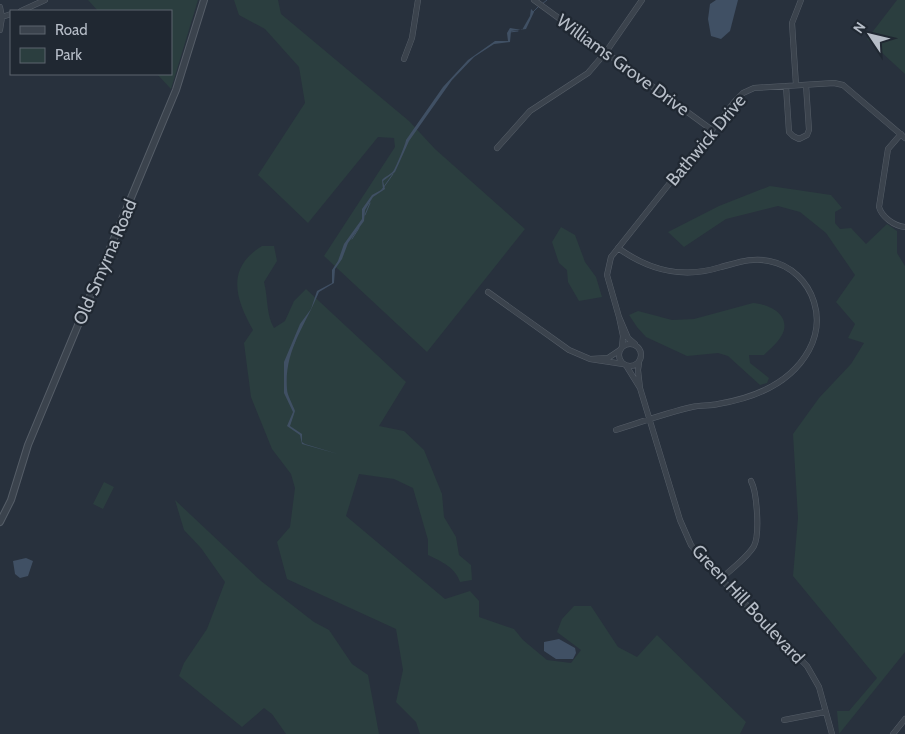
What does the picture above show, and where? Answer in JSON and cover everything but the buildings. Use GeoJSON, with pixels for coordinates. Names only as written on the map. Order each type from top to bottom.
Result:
{"type":"FeatureCollection","features":[{"type":"Feature","properties":{"kind":"street"},"geometry":{"type":"LineString","coordinates":[[23,10],[45,0]]}},
{"type":"Feature","properties":{"kind":"street","name":"Old Smyrna Road"},"geometry":{"type":"LineString","coordinates":[[0,522],[11,500],[24,456],[176,90],[204,0]]}},
{"type":"Feature","properties":{"kind":"street"},"geometry":{"type":"LineString","coordinates":[[404,59],[412,38],[418,0]]}},
{"type":"Feature","properties":{"kind":"street","name":"Williams Grove Drive"},"geometry":{"type":"LineString","coordinates":[[534,0],[712,130]]}},
{"type":"Feature","properties":{"kind":"street"},"geometry":{"type":"LineString","coordinates":[[497,148],[526,115],[584,77],[606,52],[642,0]]}},
{"type":"Feature","properties":{"kind":"street"},"geometry":{"type":"LineString","coordinates":[[796,85],[792,24],[794,14],[801,0]]}},
{"type":"Feature","properties":{"kind":"street"},"geometry":{"type":"LineString","coordinates":[[0,7],[2,17],[0,30]]}},
{"type":"Feature","properties":{"kind":"street"},"geometry":{"type":"LineString","coordinates":[[2,17],[10,14]]}},
{"type":"Feature","properties":{"kind":"street","name":"Bathwick Drive"},"geometry":{"type":"LineString","coordinates":[[620,349],[623,336],[607,272],[611,257],[745,91],[758,87],[834,83],[843,85],[903,136]]}},
{"type":"Feature","properties":{"kind":"street"},"geometry":{"type":"LineString","coordinates":[[786,86],[789,130],[793,136],[799,139],[807,135],[809,130],[806,85]]}},
{"type":"Feature","properties":{"kind":"street"},"geometry":{"type":"LineString","coordinates":[[903,136],[888,149],[880,207],[882,213],[893,224],[905,227]]}},
{"type":"Feature","properties":{"kind":"street"},"geometry":{"type":"LineString","coordinates":[[616,430],[694,407],[726,403],[776,385],[796,369],[808,351],[816,332],[816,310],[812,294],[804,282],[790,270],[774,262],[749,260],[704,272],[677,273],[648,266],[618,248]]}},
{"type":"Feature","properties":{"kind":"street"},"geometry":{"type":"LineString","coordinates":[[488,292],[575,354],[590,359],[600,362],[617,362],[635,366],[641,360],[641,352],[635,345],[627,344],[610,358],[590,359]]}},
{"type":"Feature","properties":{"kind":"street","name":"Bathwick Drive"},"geometry":{"type":"LineString","coordinates":[[619,317],[628,338],[635,345]]}},
{"type":"Feature","properties":{"kind":"street"},"geometry":{"type":"LineString","coordinates":[[538,337],[542,331]]}},
{"type":"Feature","properties":{"kind":"street"},"geometry":{"type":"LineString","coordinates":[[620,349],[619,358],[624,365]]}},
{"type":"Feature","properties":{"kind":"street","name":"Green Hill Boulevard"},"geometry":{"type":"LineString","coordinates":[[640,388],[638,370],[641,360]]}},
{"type":"Feature","properties":{"kind":"street","name":"Green Hill Boulevard"},"geometry":{"type":"LineString","coordinates":[[624,365],[632,371],[640,388],[685,534],[696,552],[807,666],[819,687],[832,734]]}},
{"type":"Feature","properties":{"kind":"street"},"geometry":{"type":"LineString","coordinates":[[721,579],[754,544],[756,496],[751,481]]}},
{"type":"Feature","properties":{"kind":"street"},"geometry":{"type":"LineString","coordinates":[[784,720],[825,712]]}},
{"type":"Feature","properties":{"kind":"street"},"geometry":{"type":"LineString","coordinates":[[893,734],[905,719]]}},
{"type":"Feature","properties":{"kind":"green space"},"geometry":{"type":"Polygon","coordinates":[[[88,0],[198,0],[171,89],[158,75],[172,75],[172,10],[97,10],[88,0]]]}},
{"type":"Feature","properties":{"kind":"green space"},"geometry":{"type":"Polygon","coordinates":[[[234,0],[278,0],[281,14],[409,121],[435,149],[525,229],[427,352],[324,256],[395,147],[394,138],[378,137],[308,223],[258,175],[305,103],[299,67],[265,29],[239,15],[234,0]]]}},
{"type":"Feature","properties":{"kind":"green space"},"geometry":{"type":"Polygon","coordinates":[[[897,0],[905,0],[905,74],[867,39],[897,0]]]}},
{"type":"Feature","properties":{"kind":"green space"},"geometry":{"type":"Polygon","coordinates":[[[770,186],[831,195],[842,208],[835,212],[835,223],[840,229],[851,228],[866,244],[887,224],[897,231],[897,253],[905,266],[905,652],[839,734],[837,711],[849,711],[877,678],[793,576],[798,518],[793,434],[819,398],[851,364],[864,343],[848,338],[855,324],[836,302],[855,275],[826,233],[800,212],[778,206],[726,219],[684,247],[668,232],[719,206],[770,186]]]}},
{"type":"Feature","properties":{"kind":"green space"},"geometry":{"type":"Polygon","coordinates":[[[561,227],[575,235],[585,262],[596,277],[602,297],[579,301],[568,282],[567,270],[559,263],[552,242],[561,227]]]}},
{"type":"Feature","properties":{"kind":"green space"},"geometry":{"type":"Polygon","coordinates":[[[262,246],[274,246],[277,261],[264,282],[271,323],[274,328],[285,321],[294,301],[306,289],[406,382],[379,426],[404,431],[424,450],[442,494],[444,517],[456,537],[459,555],[471,565],[472,580],[460,582],[455,572],[428,555],[428,540],[413,488],[394,479],[359,474],[346,516],[445,599],[470,591],[479,601],[479,617],[514,629],[523,640],[547,660],[571,663],[581,650],[557,632],[562,619],[574,606],[591,606],[618,647],[637,657],[657,635],[746,722],[740,734],[420,734],[416,722],[396,702],[403,670],[396,629],[287,579],[277,542],[290,527],[295,488],[291,474],[272,449],[251,397],[244,343],[253,330],[238,295],[237,284],[243,264],[262,246]]]}},
{"type":"Feature","properties":{"kind":"green space"},"geometry":{"type":"Polygon","coordinates":[[[753,303],[775,310],[783,318],[784,324],[781,337],[764,355],[749,355],[750,363],[769,378],[767,383],[760,385],[728,356],[718,353],[687,356],[646,337],[629,315],[638,311],[672,320],[694,319],[753,303]]]}},
{"type":"Feature","properties":{"kind":"green space"},"geometry":{"type":"Polygon","coordinates":[[[104,482],[114,487],[103,509],[93,504],[104,482]]]}},
{"type":"Feature","properties":{"kind":"green space"},"geometry":{"type":"Polygon","coordinates":[[[175,500],[261,581],[314,622],[329,630],[352,664],[368,675],[379,734],[286,734],[272,714],[264,708],[242,727],[179,676],[184,663],[207,629],[225,582],[201,548],[184,530],[175,500]]]}},
{"type":"Feature","properties":{"kind":"water"},"geometry":{"type":"Polygon","coordinates":[[[716,0],[738,0],[730,31],[721,39],[711,36],[708,19],[710,4],[716,0]]]}},
{"type":"Feature","properties":{"kind":"water"},"geometry":{"type":"Polygon","coordinates":[[[531,9],[534,12],[526,29],[522,29],[530,16],[531,9]]]}},
{"type":"Feature","properties":{"kind":"water"},"geometry":{"type":"Polygon","coordinates":[[[510,28],[520,30],[511,31],[510,42],[494,44],[474,57],[452,80],[409,141],[395,172],[383,181],[385,189],[373,197],[365,210],[364,221],[348,243],[342,259],[335,269],[334,283],[319,292],[312,307],[317,291],[332,283],[332,270],[338,261],[344,244],[362,219],[362,209],[372,195],[383,189],[382,180],[394,170],[406,140],[443,87],[468,60],[495,41],[508,41],[507,33],[510,28]]]}},
{"type":"Feature","properties":{"kind":"water"},"geometry":{"type":"Polygon","coordinates":[[[310,310],[292,351],[289,363],[287,391],[295,411],[290,426],[302,434],[302,442],[305,444],[338,454],[302,444],[300,435],[287,426],[293,412],[284,393],[284,362],[300,324],[310,310]]]}},
{"type":"Feature","properties":{"kind":"water"},"geometry":{"type":"Polygon","coordinates":[[[26,558],[33,561],[28,576],[20,578],[15,574],[13,561],[26,558]]]}},
{"type":"Feature","properties":{"kind":"water"},"geometry":{"type":"Polygon","coordinates":[[[559,639],[575,648],[576,653],[573,659],[556,659],[544,651],[544,642],[559,639]]]}},
{"type":"Feature","properties":{"kind":"waterway"},"geometry":{"type":"LineString","coordinates":[[542,4],[547,0]]}},
{"type":"Feature","properties":{"kind":"waterway"},"geometry":{"type":"LineString","coordinates":[[533,12],[539,6]]}},
{"type":"Feature","properties":{"kind":"waterway"},"geometry":{"type":"LineString","coordinates":[[510,32],[518,31]]}},
{"type":"Feature","properties":{"kind":"waterway"},"geometry":{"type":"LineString","coordinates":[[381,191],[393,174]]}},
{"type":"Feature","properties":{"kind":"waterway"},"geometry":{"type":"LineString","coordinates":[[365,215],[370,203]]}},
{"type":"Feature","properties":{"kind":"waterway"},"geometry":{"type":"LineString","coordinates":[[352,239],[359,228]]}},
{"type":"Feature","properties":{"kind":"waterway"},"geometry":{"type":"LineString","coordinates":[[292,348],[295,341]]}}]}
